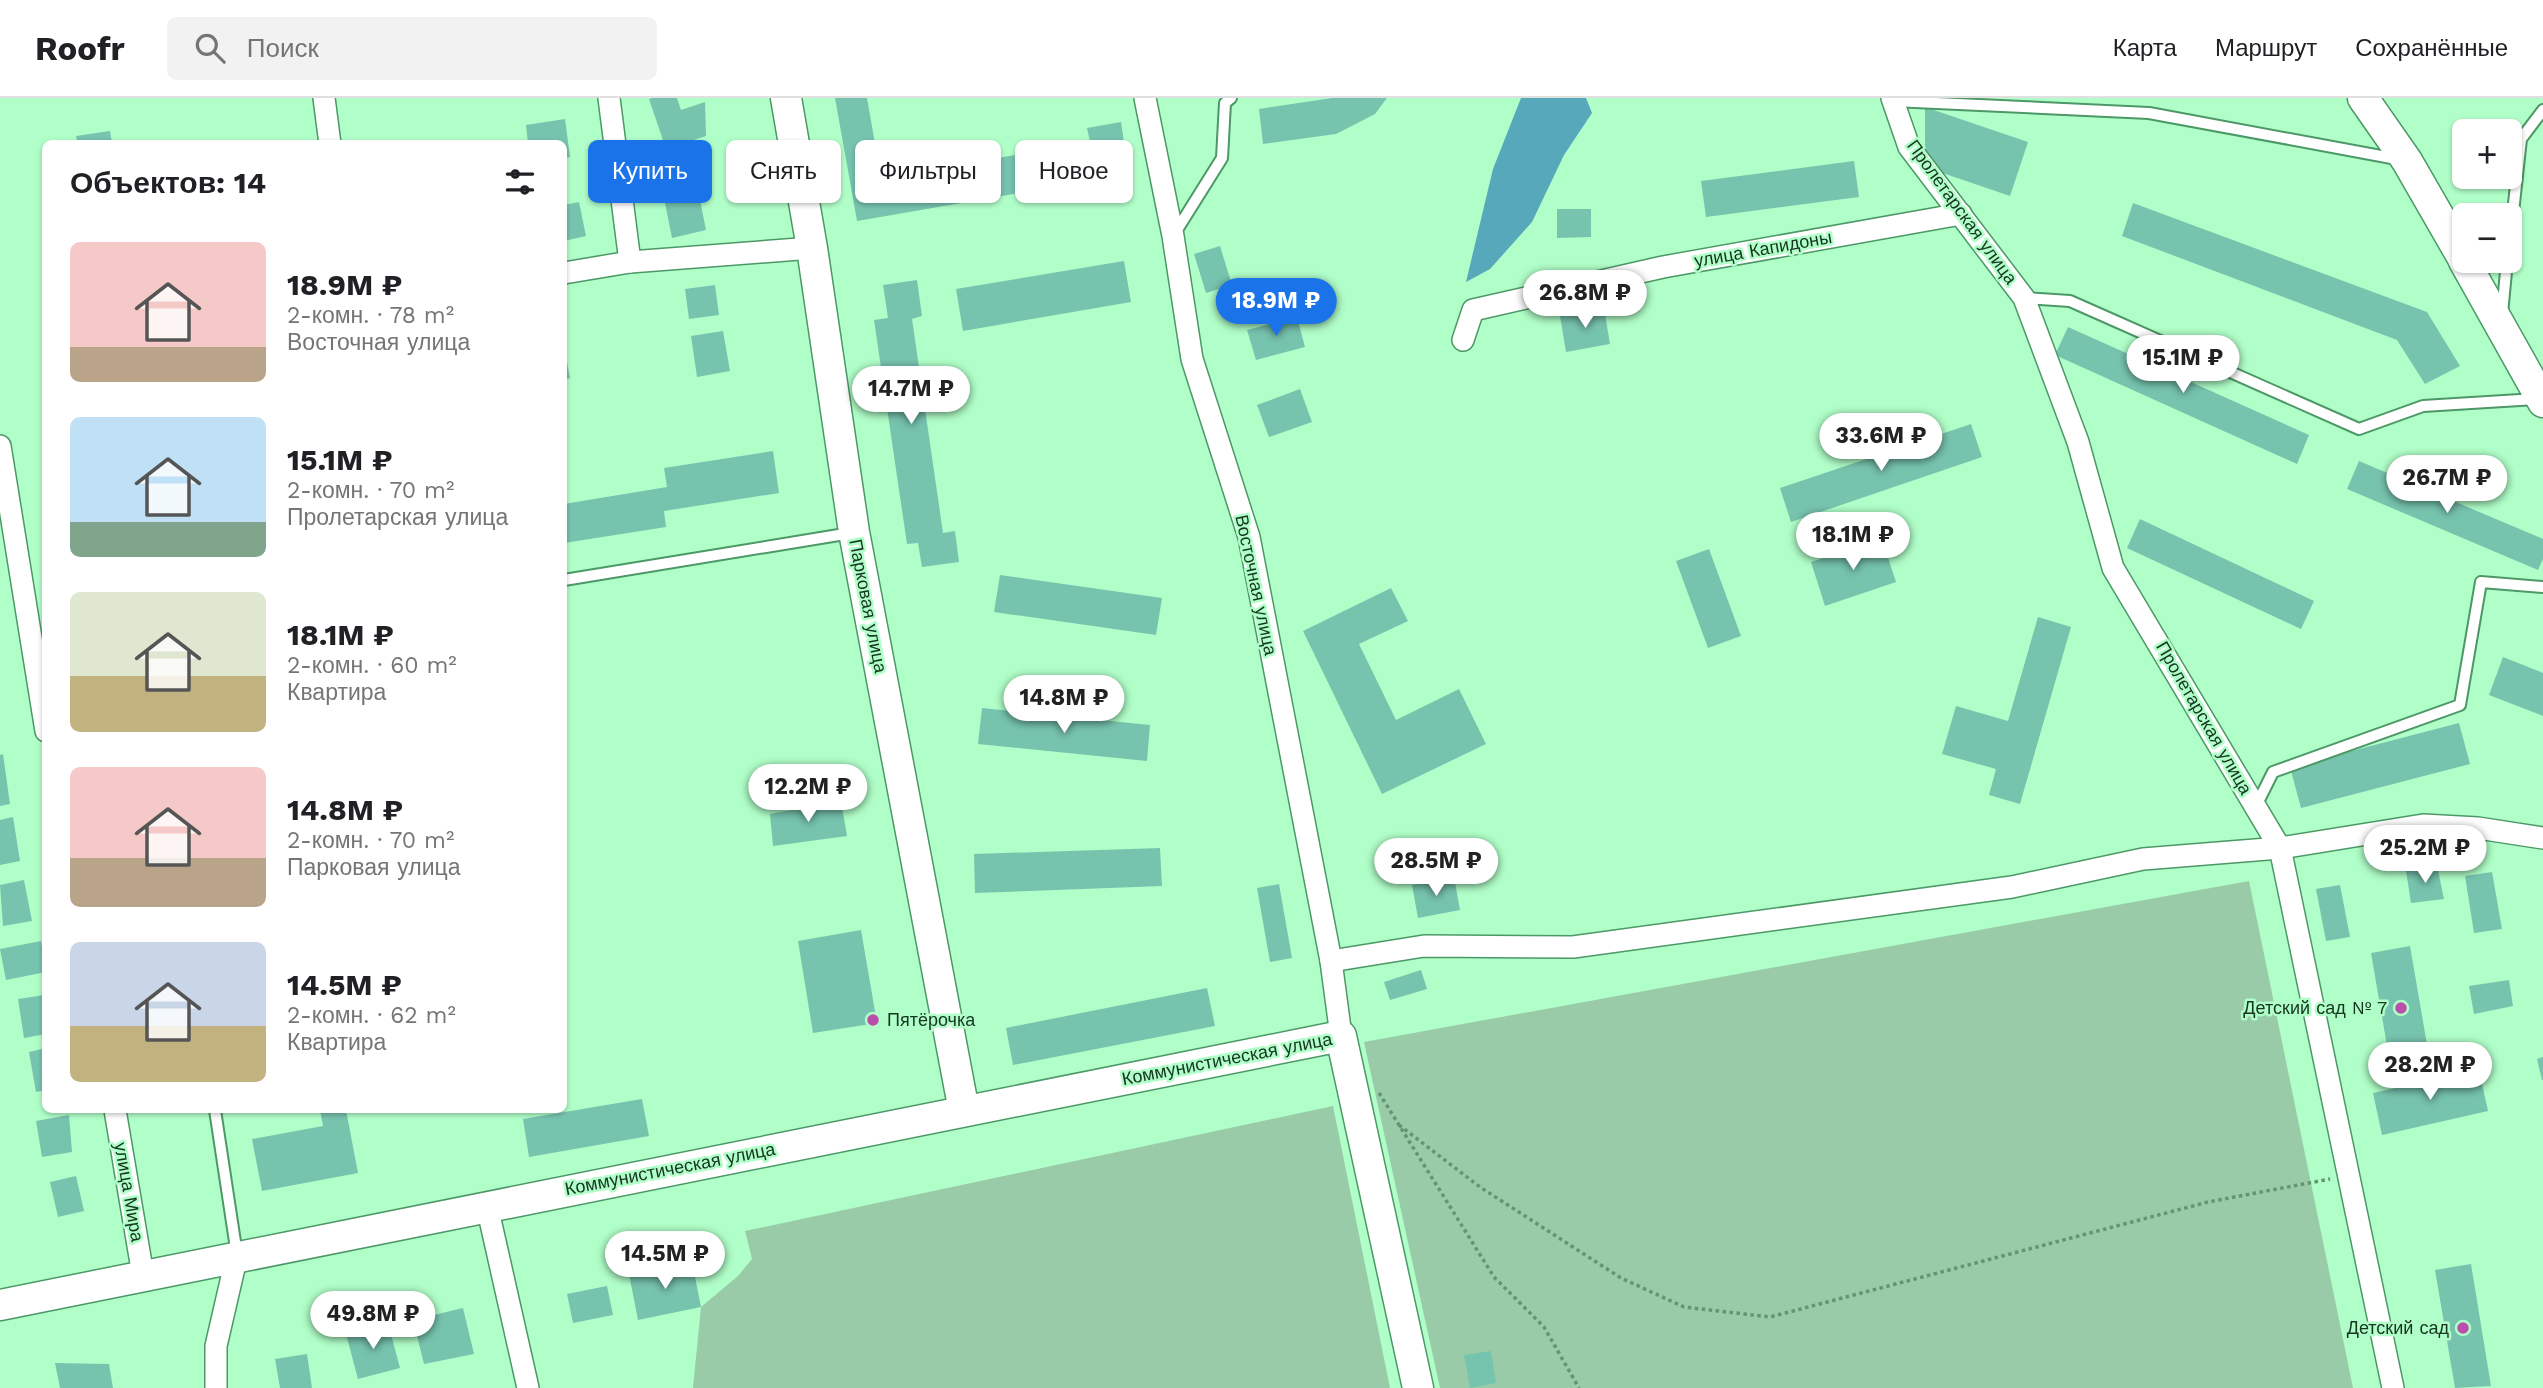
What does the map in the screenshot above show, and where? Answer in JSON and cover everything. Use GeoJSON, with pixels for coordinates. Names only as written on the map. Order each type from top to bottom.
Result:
{"type":"FeatureCollection","features":[{"type":"Feature","properties":{"kind":"street"},"geometry":{"type":"LineString","coordinates":[[324,98],[329,140]]}},
{"type":"Feature","properties":{"kind":"street"},"geometry":{"type":"LineString","coordinates":[[609,98],[630,262]]}},
{"type":"Feature","properties":{"kind":"street","name":"Парковая улица"},"geometry":{"type":"LineString","coordinates":[[786,98],[813,248],[854,532],[964,1111]]}},
{"type":"Feature","properties":{"kind":"street","name":"Восточная улица"},"geometry":{"type":"LineString","coordinates":[[1145,98],[1173,236],[1192,359],[1249,537],[1331,961],[1341,1036]]}},
{"type":"Feature","properties":{"kind":"street"},"geometry":{"type":"LineString","coordinates":[[2363,98],[2407,161],[2452,239]]}},
{"type":"Feature","properties":{"kind":"street","name":"Пролетарская улица"},"geometry":{"type":"LineString","coordinates":[[1893,100],[1909,147],[2024,298],[2078,442],[2113,568],[2280,848],[2393,1388]]}},
{"type":"Feature","properties":{"kind":"street","name":"улица Капидоны"},"geometry":{"type":"LineString","coordinates":[[1463,340],[1473,310],[1663,267],[1961,214]]}},
{"type":"Feature","properties":{"kind":"street"},"geometry":{"type":"LineString","coordinates":[[567,272],[630,262],[813,248]]}},
{"type":"Feature","properties":{"kind":"street"},"geometry":{"type":"LineString","coordinates":[[2472,273],[2542,400]]}},
{"type":"Feature","properties":{"kind":"street"},"geometry":{"type":"LineString","coordinates":[[0,446],[42,706]]}},
{"type":"Feature","properties":{"kind":"street"},"geometry":{"type":"LineString","coordinates":[[1331,961],[1424,946],[1573,947],[2011,887],[2143,859],[2280,848],[2423,825],[2478,828],[2543,838]]}},
{"type":"Feature","properties":{"kind":"street"},"geometry":{"type":"LineString","coordinates":[[1341,1036],[1418,1388]]}},
{"type":"Feature","properties":{"kind":"street","name":"Коммунистическая улица"},"geometry":{"type":"LineString","coordinates":[[0,1305],[237,1255],[1341,1036]]}},
{"type":"Feature","properties":{"kind":"street","name":"улица Мира"},"geometry":{"type":"LineString","coordinates":[[116,1113],[143,1275]]}},
{"type":"Feature","properties":{"kind":"street"},"geometry":{"type":"LineString","coordinates":[[487,1206],[528,1388]]}},
{"type":"Feature","properties":{"kind":"street"},"geometry":{"type":"LineString","coordinates":[[216,1388],[216,1346],[237,1255]]}},
{"type":"Feature","properties":{"kind":"lane"},"geometry":{"type":"LineString","coordinates":[[1173,236],[1222,158],[1225,103],[1231,98]]}},
{"type":"Feature","properties":{"kind":"lane"},"geometry":{"type":"LineString","coordinates":[[1893,100],[2149,113],[2407,161]]}},
{"type":"Feature","properties":{"kind":"lane"},"geometry":{"type":"LineString","coordinates":[[2514,203],[2521,139],[2543,110]]}},
{"type":"Feature","properties":{"kind":"lane"},"geometry":{"type":"LineString","coordinates":[[2501,324],[2506,273]]}},
{"type":"Feature","properties":{"kind":"lane"},"geometry":{"type":"LineString","coordinates":[[2024,298],[2070,301],[2359,429],[2423,406],[2542,400]]}},
{"type":"Feature","properties":{"kind":"lane"},"geometry":{"type":"LineString","coordinates":[[567,580],[854,532]]}},
{"type":"Feature","properties":{"kind":"lane"},"geometry":{"type":"LineString","coordinates":[[2256,806],[2273,772],[2460,705],[2481,582],[2543,587]]}},
{"type":"Feature","properties":{"kind":"lane"},"geometry":{"type":"LineString","coordinates":[[214,1113],[237,1255]]}},
{"type":"Feature","properties":{"kind":"path"},"geometry":{"type":"LineString","coordinates":[[1378,1091],[1488,1268],[1545,1327],[1579,1388]]}},
{"type":"Feature","properties":{"kind":"path"},"geometry":{"type":"LineString","coordinates":[[1399,1125],[1480,1187],[1621,1278],[1684,1307],[1770,1317],[2208,1202],[2349,1175]]}},
{"type":"Feature","properties":{"kind":"green space"},"geometry":{"type":"Polygon","coordinates":[[[2249,881],[2353,1388],[1440,1388],[1364,1042],[2249,881]]]}},
{"type":"Feature","properties":{"kind":"green space"},"geometry":{"type":"Polygon","coordinates":[[[1333,1106],[1390,1388],[693,1388],[701,1307],[738,1276],[752,1259],[745,1231],[1333,1106]]]}},
{"type":"Feature","properties":{"kind":"water"},"geometry":{"type":"Polygon","coordinates":[[[1521,98],[1586,98],[1592,113],[1564,155],[1532,222],[1490,269],[1466,282],[1493,169],[1521,98]]]}},
{"type":"Feature","properties":{"kind":"building"},"geometry":{"type":"Polygon","coordinates":[[[677,98],[681,110],[705,102],[706,136],[694,140],[663,140],[649,99],[677,98]]]}},
{"type":"Feature","properties":{"kind":"building"},"geometry":{"type":"Polygon","coordinates":[[[835,98],[867,98],[874,140],[855,140],[855,203],[961,203],[857,221],[835,98]]]}},
{"type":"Feature","properties":{"kind":"building"},"geometry":{"type":"Polygon","coordinates":[[[1332,98],[1387,98],[1375,114],[1336,134],[1263,144],[1259,109],[1332,98]]]}},
{"type":"Feature","properties":{"kind":"building"},"geometry":{"type":"Polygon","coordinates":[[[1925,107],[2028,142],[2010,196],[1925,167],[1925,107]]]}},
{"type":"Feature","properties":{"kind":"building"},"geometry":{"type":"Polygon","coordinates":[[[565,119],[570,157],[567,158],[567,140],[528,140],[526,125],[565,119]]]}},
{"type":"Feature","properties":{"kind":"building"},"geometry":{"type":"Polygon","coordinates":[[[1121,122],[1124,140],[1090,140],[1087,128],[1121,122]]]}},
{"type":"Feature","properties":{"kind":"building"},"geometry":{"type":"Polygon","coordinates":[[[110,131],[111,140],[77,140],[76,136],[110,131]]]}},
{"type":"Feature","properties":{"kind":"building"},"geometry":{"type":"Polygon","coordinates":[[[1015,155],[1015,194],[1001,196],[1001,157],[1015,155]]]}},
{"type":"Feature","properties":{"kind":"building"},"geometry":{"type":"Polygon","coordinates":[[[1854,161],[1859,197],[1706,217],[1701,181],[1854,161]]]}},
{"type":"Feature","properties":{"kind":"building"},"geometry":{"type":"Polygon","coordinates":[[[579,202],[586,236],[567,240],[567,204],[579,202]]]}},
{"type":"Feature","properties":{"kind":"building"},"geometry":{"type":"Polygon","coordinates":[[[665,203],[701,203],[706,230],[672,238],[665,203]]]}},
{"type":"Feature","properties":{"kind":"building"},"geometry":{"type":"Polygon","coordinates":[[[2133,203],[2427,312],[2460,366],[2425,384],[2397,340],[2122,236],[2133,203]]]}},
{"type":"Feature","properties":{"kind":"building"},"geometry":{"type":"Polygon","coordinates":[[[1557,209],[1591,209],[1591,237],[1557,238],[1557,209]]]}},
{"type":"Feature","properties":{"kind":"building"},"geometry":{"type":"Polygon","coordinates":[[[1220,246],[1232,285],[1206,293],[1194,254],[1220,246]]]}},
{"type":"Feature","properties":{"kind":"building"},"geometry":{"type":"Polygon","coordinates":[[[1124,261],[1131,302],[963,331],[956,289],[1124,261]]]}},
{"type":"Feature","properties":{"kind":"building"},"geometry":{"type":"Polygon","coordinates":[[[917,280],[922,316],[912,319],[943,533],[955,531],[959,562],[922,567],[918,543],[907,544],[874,320],[888,318],[883,285],[917,280]]]}},
{"type":"Feature","properties":{"kind":"building"},"geometry":{"type":"Polygon","coordinates":[[[715,285],[719,315],[689,319],[685,289],[715,285]]]}},
{"type":"Feature","properties":{"kind":"building"},"geometry":{"type":"Polygon","coordinates":[[[1604,308],[1610,344],[1566,352],[1560,316],[1604,308]]]}},
{"type":"Feature","properties":{"kind":"building"},"geometry":{"type":"Polygon","coordinates":[[[1297,317],[1305,347],[1256,360],[1247,330],[1297,317]]]}},
{"type":"Feature","properties":{"kind":"building"},"geometry":{"type":"Polygon","coordinates":[[[2068,327],[2309,435],[2297,464],[2055,355],[2068,327]]]}},
{"type":"Feature","properties":{"kind":"building"},"geometry":{"type":"Polygon","coordinates":[[[723,331],[730,371],[697,377],[691,336],[723,331]]]}},
{"type":"Feature","properties":{"kind":"building"},"geometry":{"type":"Polygon","coordinates":[[[1300,389],[1312,422],[1269,437],[1257,405],[1300,389]]]}},
{"type":"Feature","properties":{"kind":"building"},"geometry":{"type":"Polygon","coordinates":[[[1971,424],[1982,457],[1791,522],[1780,488],[1971,424]]]}},
{"type":"Feature","properties":{"kind":"building"},"geometry":{"type":"Polygon","coordinates":[[[773,451],[779,493],[664,511],[666,527],[567,543],[567,504],[667,487],[664,468],[773,451]]]}},
{"type":"Feature","properties":{"kind":"building"},"geometry":{"type":"Polygon","coordinates":[[[2359,461],[2543,539],[2543,559],[2538,570],[2347,489],[2359,461]]]}},
{"type":"Feature","properties":{"kind":"building"},"geometry":{"type":"Polygon","coordinates":[[[2140,519],[2314,601],[2301,629],[2127,548],[2140,519]]]}},
{"type":"Feature","properties":{"kind":"building"},"geometry":{"type":"Polygon","coordinates":[[[1882,539],[1896,582],[1825,606],[1811,562],[1882,539]]]}},
{"type":"Feature","properties":{"kind":"building"},"geometry":{"type":"Polygon","coordinates":[[[1709,549],[1741,636],[1708,648],[1676,561],[1709,549]]]}},
{"type":"Feature","properties":{"kind":"building"},"geometry":{"type":"Polygon","coordinates":[[[1000,575],[1162,598],[1156,635],[994,612],[1000,575]]]}},
{"type":"Feature","properties":{"kind":"building"},"geometry":{"type":"Polygon","coordinates":[[[1391,588],[1408,621],[1359,644],[1396,720],[1459,689],[1486,744],[1382,794],[1303,631],[1391,588]]]}},
{"type":"Feature","properties":{"kind":"building"},"geometry":{"type":"Polygon","coordinates":[[[2038,617],[2071,627],[2020,804],[1989,795],[1996,769],[1942,754],[1956,706],[2008,721],[2038,617]]]}},
{"type":"Feature","properties":{"kind":"building"},"geometry":{"type":"Polygon","coordinates":[[[2503,657],[2543,673],[2543,716],[2489,695],[2503,657]]]}},
{"type":"Feature","properties":{"kind":"building"},"geometry":{"type":"Polygon","coordinates":[[[982,708],[1150,725],[1147,761],[978,744],[982,708]]]}},
{"type":"Feature","properties":{"kind":"building"},"geometry":{"type":"Polygon","coordinates":[[[2459,723],[2470,764],[2301,808],[2290,767],[2459,723]]]}},
{"type":"Feature","properties":{"kind":"building"},"geometry":{"type":"Polygon","coordinates":[[[3,754],[10,804],[0,806],[0,755],[3,754]]]}},
{"type":"Feature","properties":{"kind":"building"},"geometry":{"type":"Polygon","coordinates":[[[841,801],[847,836],[773,846],[770,814],[841,801]]]}},
{"type":"Feature","properties":{"kind":"building"},"geometry":{"type":"Polygon","coordinates":[[[13,817],[20,861],[0,865],[0,820],[13,817]]]}},
{"type":"Feature","properties":{"kind":"building"},"geometry":{"type":"Polygon","coordinates":[[[1160,848],[1162,886],[975,893],[974,854],[1160,848]]]}},
{"type":"Feature","properties":{"kind":"building"},"geometry":{"type":"Polygon","coordinates":[[[2437,866],[2444,899],[2411,903],[2406,871],[2437,866]]]}},
{"type":"Feature","properties":{"kind":"building"},"geometry":{"type":"Polygon","coordinates":[[[2492,872],[2502,929],[2474,933],[2465,876],[2492,872]]]}},
{"type":"Feature","properties":{"kind":"building"},"geometry":{"type":"Polygon","coordinates":[[[1454,877],[1460,910],[1418,918],[1412,885],[1454,877]]]}},
{"type":"Feature","properties":{"kind":"building"},"geometry":{"type":"Polygon","coordinates":[[[24,880],[32,921],[3,926],[0,885],[24,880]]]}},
{"type":"Feature","properties":{"kind":"building"},"geometry":{"type":"Polygon","coordinates":[[[1279,884],[1292,958],[1270,962],[1257,888],[1279,884]]]}},
{"type":"Feature","properties":{"kind":"building"},"geometry":{"type":"Polygon","coordinates":[[[2340,885],[2350,937],[2326,941],[2316,889],[2340,885]]]}},
{"type":"Feature","properties":{"kind":"building"},"geometry":{"type":"Polygon","coordinates":[[[861,930],[877,1023],[813,1033],[798,941],[861,930]]]}},
{"type":"Feature","properties":{"kind":"building"},"geometry":{"type":"Polygon","coordinates":[[[41,941],[42,973],[6,980],[0,949],[41,941]]]}},
{"type":"Feature","properties":{"kind":"building","name":"Детский сад № 7"},"geometry":{"type":"Polygon","coordinates":[[[2410,946],[2430,1062],[2391,1069],[2371,953],[2410,946]]]}},
{"type":"Feature","properties":{"kind":"building"},"geometry":{"type":"Polygon","coordinates":[[[1421,970],[1427,989],[1390,1000],[1384,982],[1421,970]]]}},
{"type":"Feature","properties":{"kind":"building"},"geometry":{"type":"Polygon","coordinates":[[[2509,980],[2513,1006],[2474,1014],[2469,986],[2509,980]]]}},
{"type":"Feature","properties":{"kind":"building"},"geometry":{"type":"Polygon","coordinates":[[[1207,988],[1215,1026],[1013,1065],[1006,1028],[1207,988]]]}},
{"type":"Feature","properties":{"kind":"building"},"geometry":{"type":"Polygon","coordinates":[[[42,995],[42,1035],[24,1038],[18,999],[42,995]]]}},
{"type":"Feature","properties":{"kind":"building"},"geometry":{"type":"Polygon","coordinates":[[[42,1049],[42,1091],[36,1092],[29,1052],[42,1049]]]}},
{"type":"Feature","properties":{"kind":"building"},"geometry":{"type":"Polygon","coordinates":[[[2543,1057],[2543,1080],[2542,1080],[2537,1059],[2543,1057]]]}},
{"type":"Feature","properties":{"kind":"building"},"geometry":{"type":"Polygon","coordinates":[[[2479,1070],[2488,1111],[2382,1135],[2373,1093],[2479,1070]]]}},
{"type":"Feature","properties":{"kind":"building"},"geometry":{"type":"Polygon","coordinates":[[[642,1099],[649,1136],[529,1157],[523,1119],[642,1099]]]}},
{"type":"Feature","properties":{"kind":"building"},"geometry":{"type":"Polygon","coordinates":[[[321,1113],[347,1113],[358,1173],[262,1191],[252,1139],[323,1126],[321,1113]]]}},
{"type":"Feature","properties":{"kind":"building"},"geometry":{"type":"Polygon","coordinates":[[[69,1115],[72,1152],[42,1157],[36,1121],[69,1115]]]}},
{"type":"Feature","properties":{"kind":"building"},"geometry":{"type":"Polygon","coordinates":[[[76,1176],[84,1211],[58,1217],[50,1182],[76,1176]]]}},
{"type":"Feature","properties":{"kind":"building"},"geometry":{"type":"Polygon","coordinates":[[[692,1262],[701,1307],[638,1320],[629,1274],[692,1262]]]}},
{"type":"Feature","properties":{"kind":"building","name":"Детский сад"},"geometry":{"type":"Polygon","coordinates":[[[2471,1264],[2491,1386],[2455,1388],[2435,1270],[2471,1264]]]}},
{"type":"Feature","properties":{"kind":"building"},"geometry":{"type":"Polygon","coordinates":[[[607,1286],[613,1315],[573,1323],[567,1294],[607,1286]]]}},
{"type":"Feature","properties":{"kind":"building"},"geometry":{"type":"Polygon","coordinates":[[[463,1308],[474,1354],[424,1364],[413,1320],[463,1308]]]}},
{"type":"Feature","properties":{"kind":"building"},"geometry":{"type":"Polygon","coordinates":[[[388,1323],[400,1368],[358,1379],[346,1334],[388,1323]]]}},
{"type":"Feature","properties":{"kind":"building"},"geometry":{"type":"Polygon","coordinates":[[[1491,1351],[1496,1383],[1470,1388],[1464,1355],[1491,1351]]]}},
{"type":"Feature","properties":{"kind":"building"},"geometry":{"type":"Polygon","coordinates":[[[307,1354],[312,1388],[280,1388],[275,1359],[307,1354]]]}},
{"type":"Feature","properties":{"kind":"building"},"geometry":{"type":"Polygon","coordinates":[[[55,1363],[109,1364],[113,1388],[60,1388],[55,1363]]]}},
{"type":"Feature","properties":{"kind":"place","name":"Детский сад № 7"},"geometry":{"type":"Point","coordinates":[2401,1008]}},
{"type":"Feature","properties":{"kind":"place","name":"Пятёрочка"},"geometry":{"type":"Point","coordinates":[873,1020]}},
{"type":"Feature","properties":{"kind":"place","name":"Детский сад"},"geometry":{"type":"Point","coordinates":[2463,1328]}}]}
